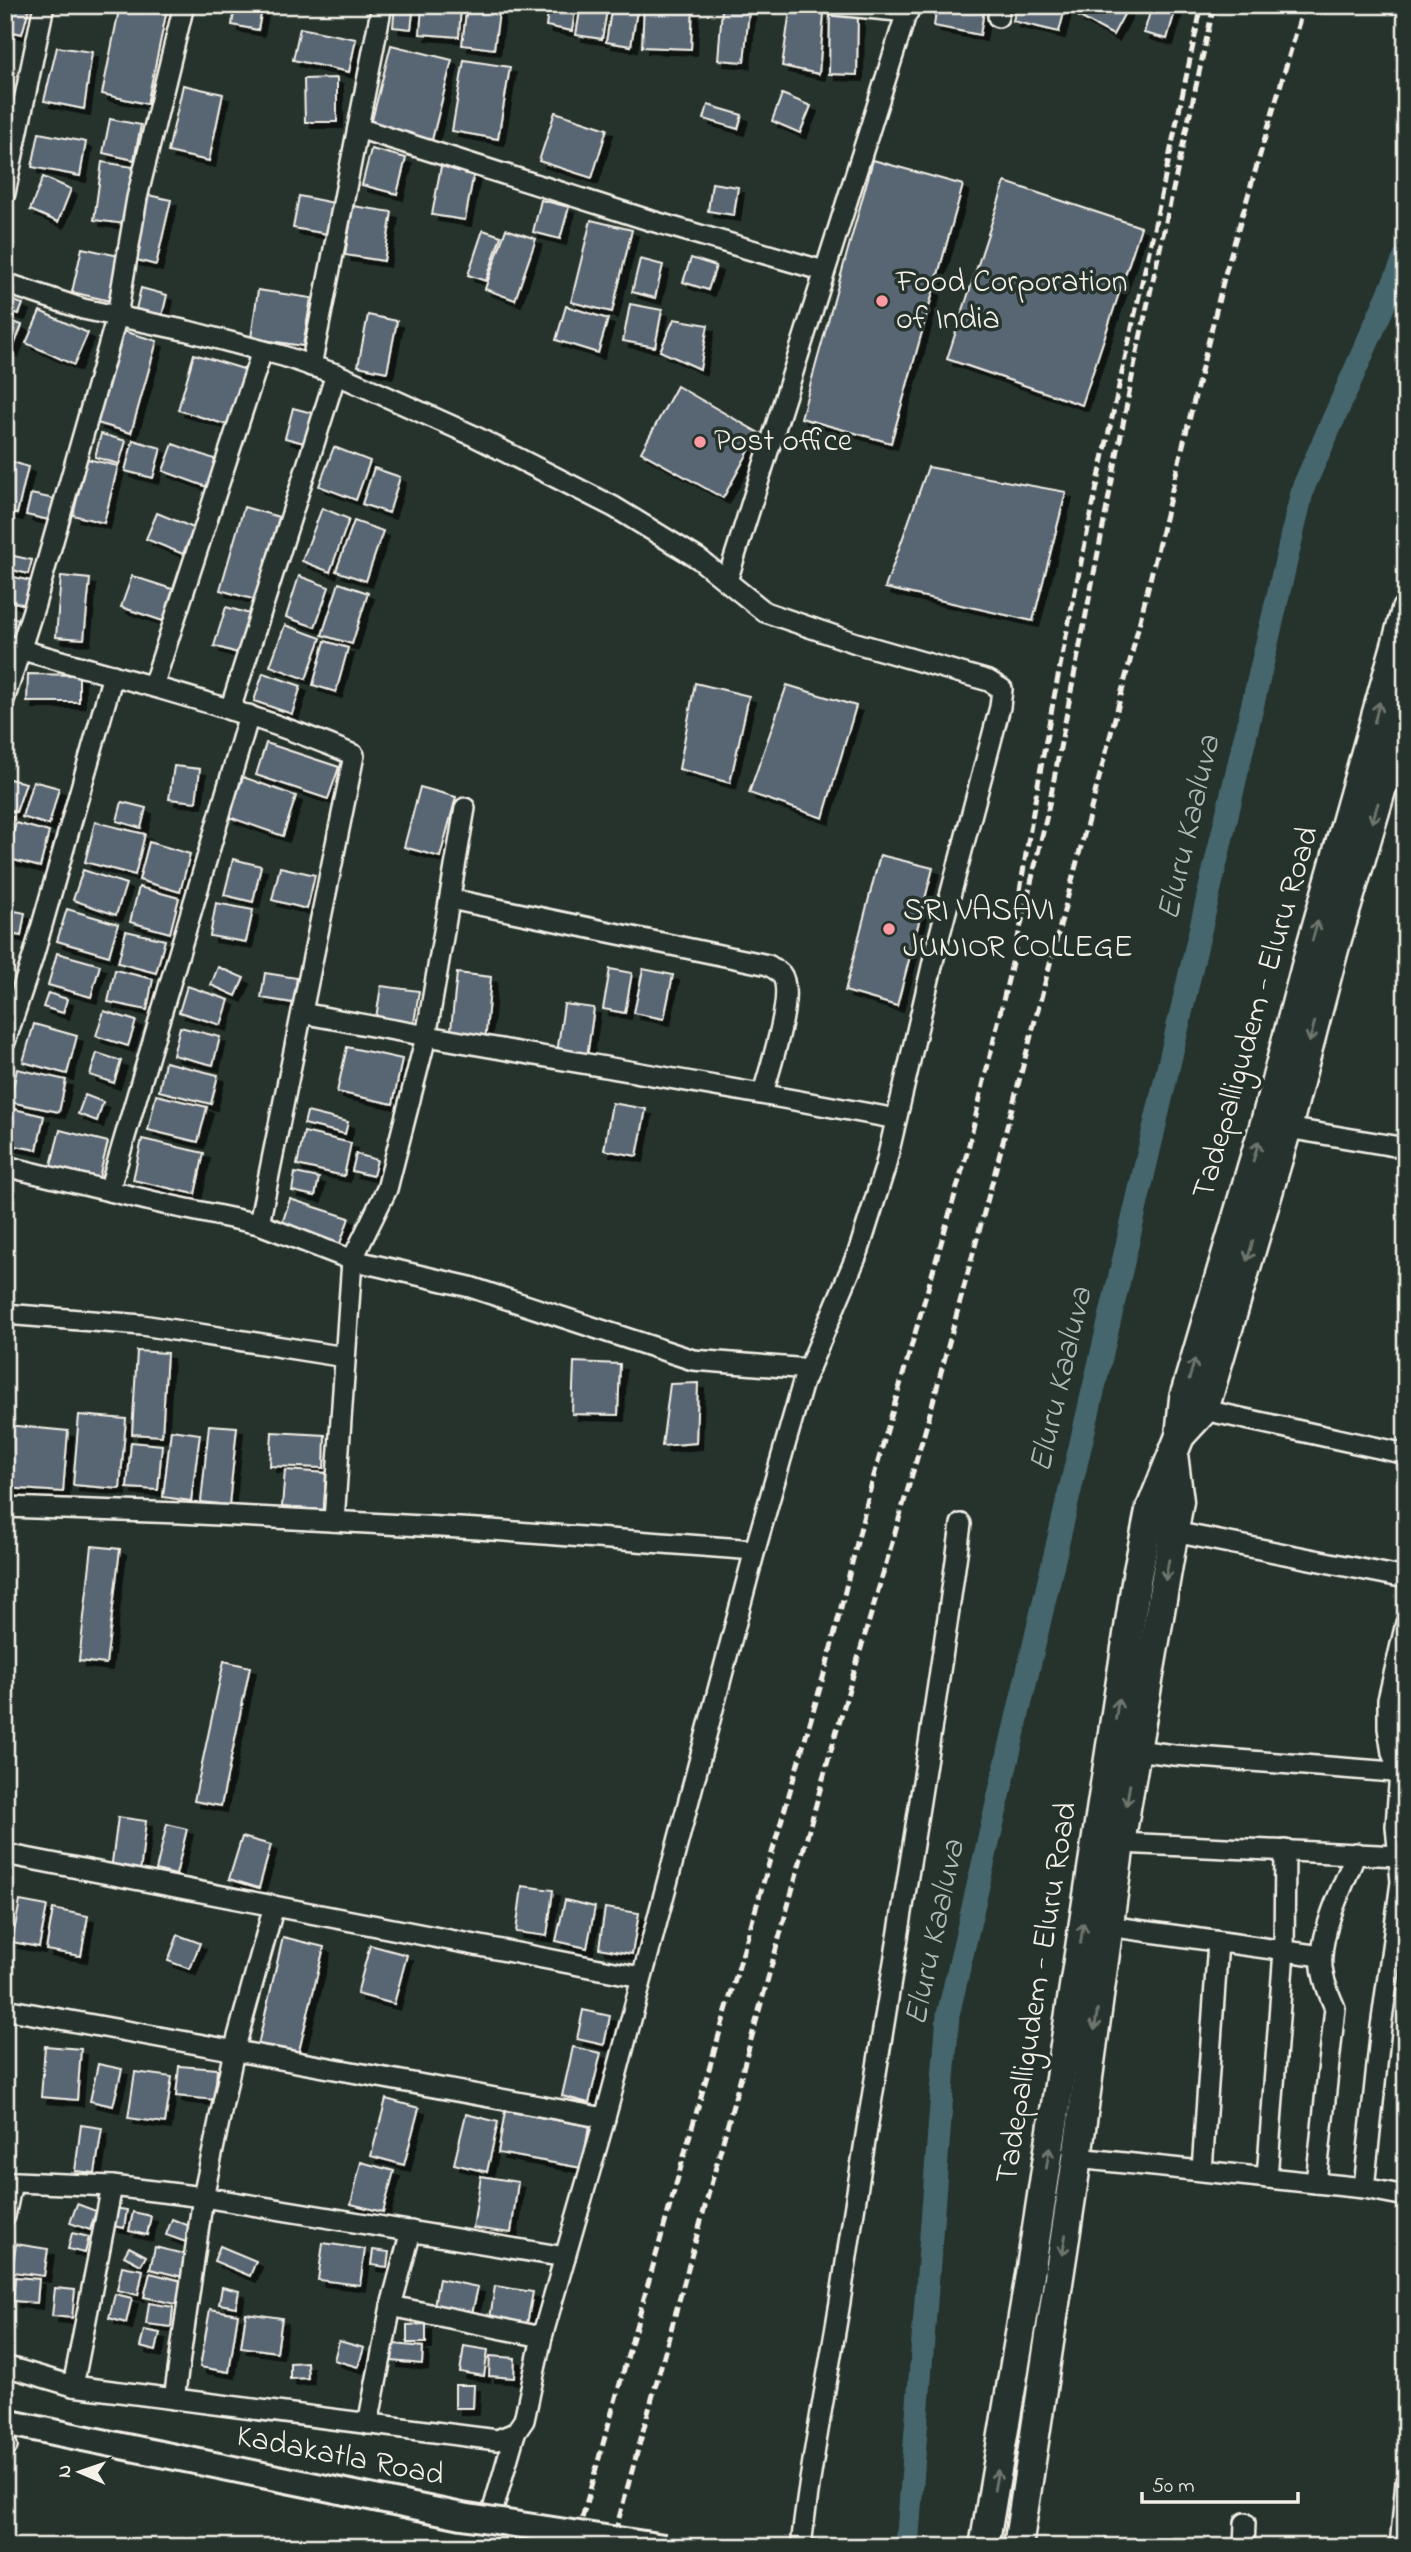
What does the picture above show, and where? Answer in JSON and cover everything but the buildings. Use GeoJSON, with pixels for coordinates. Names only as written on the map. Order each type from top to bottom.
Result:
{"type":"FeatureCollection","features":[{"type":"Feature","properties":{"kind":"main road","name":"Tadepalligudem - Eluru Road"},"geometry":{"type":"LineString","coordinates":[[984,2547],[1028,2287],[1136,1576],[1150,1511],[1172,1455],[1184,1398],[1265,1123],[1312,943],[1406,610]]}},
{"type":"Feature","properties":{"kind":"main road","name":"Tadepalligudem - Eluru Road"},"geometry":{"type":"LineString","coordinates":[[1018,2547],[1077,2158],[1120,1843],[1179,1501],[1172,1455],[1204,1410],[1287,1128],[1334,949],[1397,769],[1406,700]]}},
{"type":"Feature","properties":{"kind":"street"},"geometry":{"type":"LineString","coordinates":[[5,193],[44,5]]}},
{"type":"Feature","properties":{"kind":"street"},"geometry":{"type":"LineString","coordinates":[[5,697],[13,647],[117,316],[137,198],[184,5]]}},
{"type":"Feature","properties":{"kind":"street"},"geometry":{"type":"LineString","coordinates":[[312,366],[382,5]]}},
{"type":"Feature","properties":{"kind":"street"},"geometry":{"type":"LineString","coordinates":[[727,581],[909,8],[835,5]]}},
{"type":"Feature","properties":{"kind":"street"},"geometry":{"type":"LineString","coordinates":[[358,128],[652,221],[824,271]]}},
{"type":"Feature","properties":{"kind":"street"},"geometry":{"type":"LineString","coordinates":[[5,283],[83,309],[262,351],[336,374],[472,435],[614,507],[699,559],[765,612],[856,643],[989,681],[1002,690],[997,720],[936,949],[885,1168],[859,1250],[809,1369],[755,1550],[605,2118],[542,2337],[524,2420],[515,2433],[490,2520]]}},
{"type":"Feature","properties":{"kind":"street"},"geometry":{"type":"LineString","coordinates":[[153,686],[262,351]]}},
{"type":"Feature","properties":{"kind":"street"},"geometry":{"type":"LineString","coordinates":[[230,710],[336,374]]}},
{"type":"Feature","properties":{"kind":"street"},"geometry":{"type":"LineString","coordinates":[[13,647],[297,730],[354,755],[259,1224]]}},
{"type":"Feature","properties":{"kind":"street"},"geometry":{"type":"LineString","coordinates":[[5,1042],[33,957],[113,675]]}},
{"type":"Feature","properties":{"kind":"street"},"geometry":{"type":"LineString","coordinates":[[109,1191],[249,715]]}},
{"type":"Feature","properties":{"kind":"street"},"geometry":{"type":"LineString","coordinates":[[334,1521],[352,1260],[387,1189],[426,1037],[466,808]]}},
{"type":"Feature","properties":{"kind":"street"},"geometry":{"type":"LineString","coordinates":[[450,900],[768,965],[782,975],[786,990],[780,1035],[762,1093]]}},
{"type":"Feature","properties":{"kind":"street"},"geometry":{"type":"LineString","coordinates":[[302,1013],[896,1119]]}},
{"type":"Feature","properties":{"kind":"street"},"geometry":{"type":"LineString","coordinates":[[1287,1128],[1406,1148]]}},
{"type":"Feature","properties":{"kind":"street"},"geometry":{"type":"LineString","coordinates":[[5,1166],[259,1224],[352,1260],[470,1287],[692,1360],[809,1369]]}},
{"type":"Feature","properties":{"kind":"street"},"geometry":{"type":"LineString","coordinates":[[5,1314],[142,1325],[345,1357]]}},
{"type":"Feature","properties":{"kind":"street"},"geometry":{"type":"LineString","coordinates":[[1204,1410],[1405,1452]]}},
{"type":"Feature","properties":{"kind":"street"},"geometry":{"type":"LineString","coordinates":[[5,1507],[478,1529],[755,1550]]}},
{"type":"Feature","properties":{"kind":"street"},"geometry":{"type":"LineString","coordinates":[[801,2547],[806,2494],[939,1690],[961,1524]]}},
{"type":"Feature","properties":{"kind":"street"},"geometry":{"type":"LineString","coordinates":[[1174,1532],[1406,1578]]}},
{"type":"Feature","properties":{"kind":"street"},"geometry":{"type":"LineString","coordinates":[[1364,2188],[1381,2027],[1401,1882],[1396,1826],[1403,1773],[1392,1753],[1388,1728],[1388,1700],[1406,1623]]}},
{"type":"Feature","properties":{"kind":"street"},"geometry":{"type":"LineString","coordinates":[[1136,1750],[1403,1773]]}},
{"type":"Feature","properties":{"kind":"street"},"geometry":{"type":"LineString","coordinates":[[1120,1843],[1399,1856]]}},
{"type":"Feature","properties":{"kind":"street"},"geometry":{"type":"LineString","coordinates":[[1267,2178],[1284,1951],[1285,1850]]}},
{"type":"Feature","properties":{"kind":"street"},"geometry":{"type":"LineString","coordinates":[[1316,2183],[1335,2008],[1327,1990],[1321,1956],[1329,1925],[1356,1853]]}},
{"type":"Feature","properties":{"kind":"street"},"geometry":{"type":"LineString","coordinates":[[5,1854],[641,1977]]}},
{"type":"Feature","properties":{"kind":"street"},"geometry":{"type":"LineString","coordinates":[[174,2399],[203,2197],[233,2051],[274,1906]]}},
{"type":"Feature","properties":{"kind":"street"},"geometry":{"type":"LineString","coordinates":[[1108,1926],[1321,1956]]}},
{"type":"Feature","properties":{"kind":"street"},"geometry":{"type":"LineString","coordinates":[[1202,2170],[1218,1942]]}},
{"type":"Feature","properties":{"kind":"street"},"geometry":{"type":"LineString","coordinates":[[5,2009],[605,2118]]}},
{"type":"Feature","properties":{"kind":"street"},"geometry":{"type":"LineString","coordinates":[[1077,2158],[1364,2188],[1406,2196]]}},
{"type":"Feature","properties":{"kind":"street"},"geometry":{"type":"LineString","coordinates":[[5,2216],[11,2187],[16,2182],[112,2186],[203,2197],[565,2257]]}},
{"type":"Feature","properties":{"kind":"street"},"geometry":{"type":"LineString","coordinates":[[73,2386],[112,2186]]}},
{"type":"Feature","properties":{"kind":"street"},"geometry":{"type":"LineString","coordinates":[[368,2424],[391,2306],[411,2231]]}},
{"type":"Feature","properties":{"kind":"street"},"geometry":{"type":"LineString","coordinates":[[391,2306],[542,2337]]}},
{"type":"Feature","properties":{"kind":"street"},"geometry":{"type":"LineString","coordinates":[[5,2366],[73,2386],[497,2440],[515,2433]]}},
{"type":"Feature","properties":{"kind":"street","name":"Kadakatla Road"},"geometry":{"type":"LineString","coordinates":[[6,2438],[664,2547]]}},
{"type":"Feature","properties":{"kind":"street"},"geometry":{"type":"LineString","coordinates":[[1400,2547],[1406,2481]]}},
{"type":"Feature","properties":{"kind":"street"},"geometry":{"type":"LineString","coordinates":[[1244,2547],[1245,2523]]}},
{"type":"Feature","properties":{"kind":"waterway","name":"Eluru Kaaluva"},"geometry":{"type":"LineString","coordinates":[[907,2547],[948,2015],[1303,488],[1406,255]]}},
{"type":"Feature","properties":{"kind":"railway"},"geometry":{"type":"LineString","coordinates":[[1020,891],[1078,579],[1202,5]]}},
{"type":"Feature","properties":{"kind":"railway"},"geometry":{"type":"LineString","coordinates":[[574,2547],[691,2131],[827,1664],[871,1486],[967,1153],[1047,815],[1137,352],[1214,5]]}},
{"type":"Feature","properties":{"kind":"railway"},"geometry":{"type":"LineString","coordinates":[[611,2547],[831,1750],[927,1424],[1130,661],[1225,274],[1304,5]]}},
{"type":"Feature","properties":{"kind":"place","name":"Food Corporation of India"},"geometry":{"type":"Point","coordinates":[882,301]}},
{"type":"Feature","properties":{"kind":"place","name":"Post office"},"geometry":{"type":"Point","coordinates":[700,442]}},
{"type":"Feature","properties":{"kind":"place","name":"SRI VASAVI JUNIOR COLLEGE"},"geometry":{"type":"Point","coordinates":[889,929]}}]}
